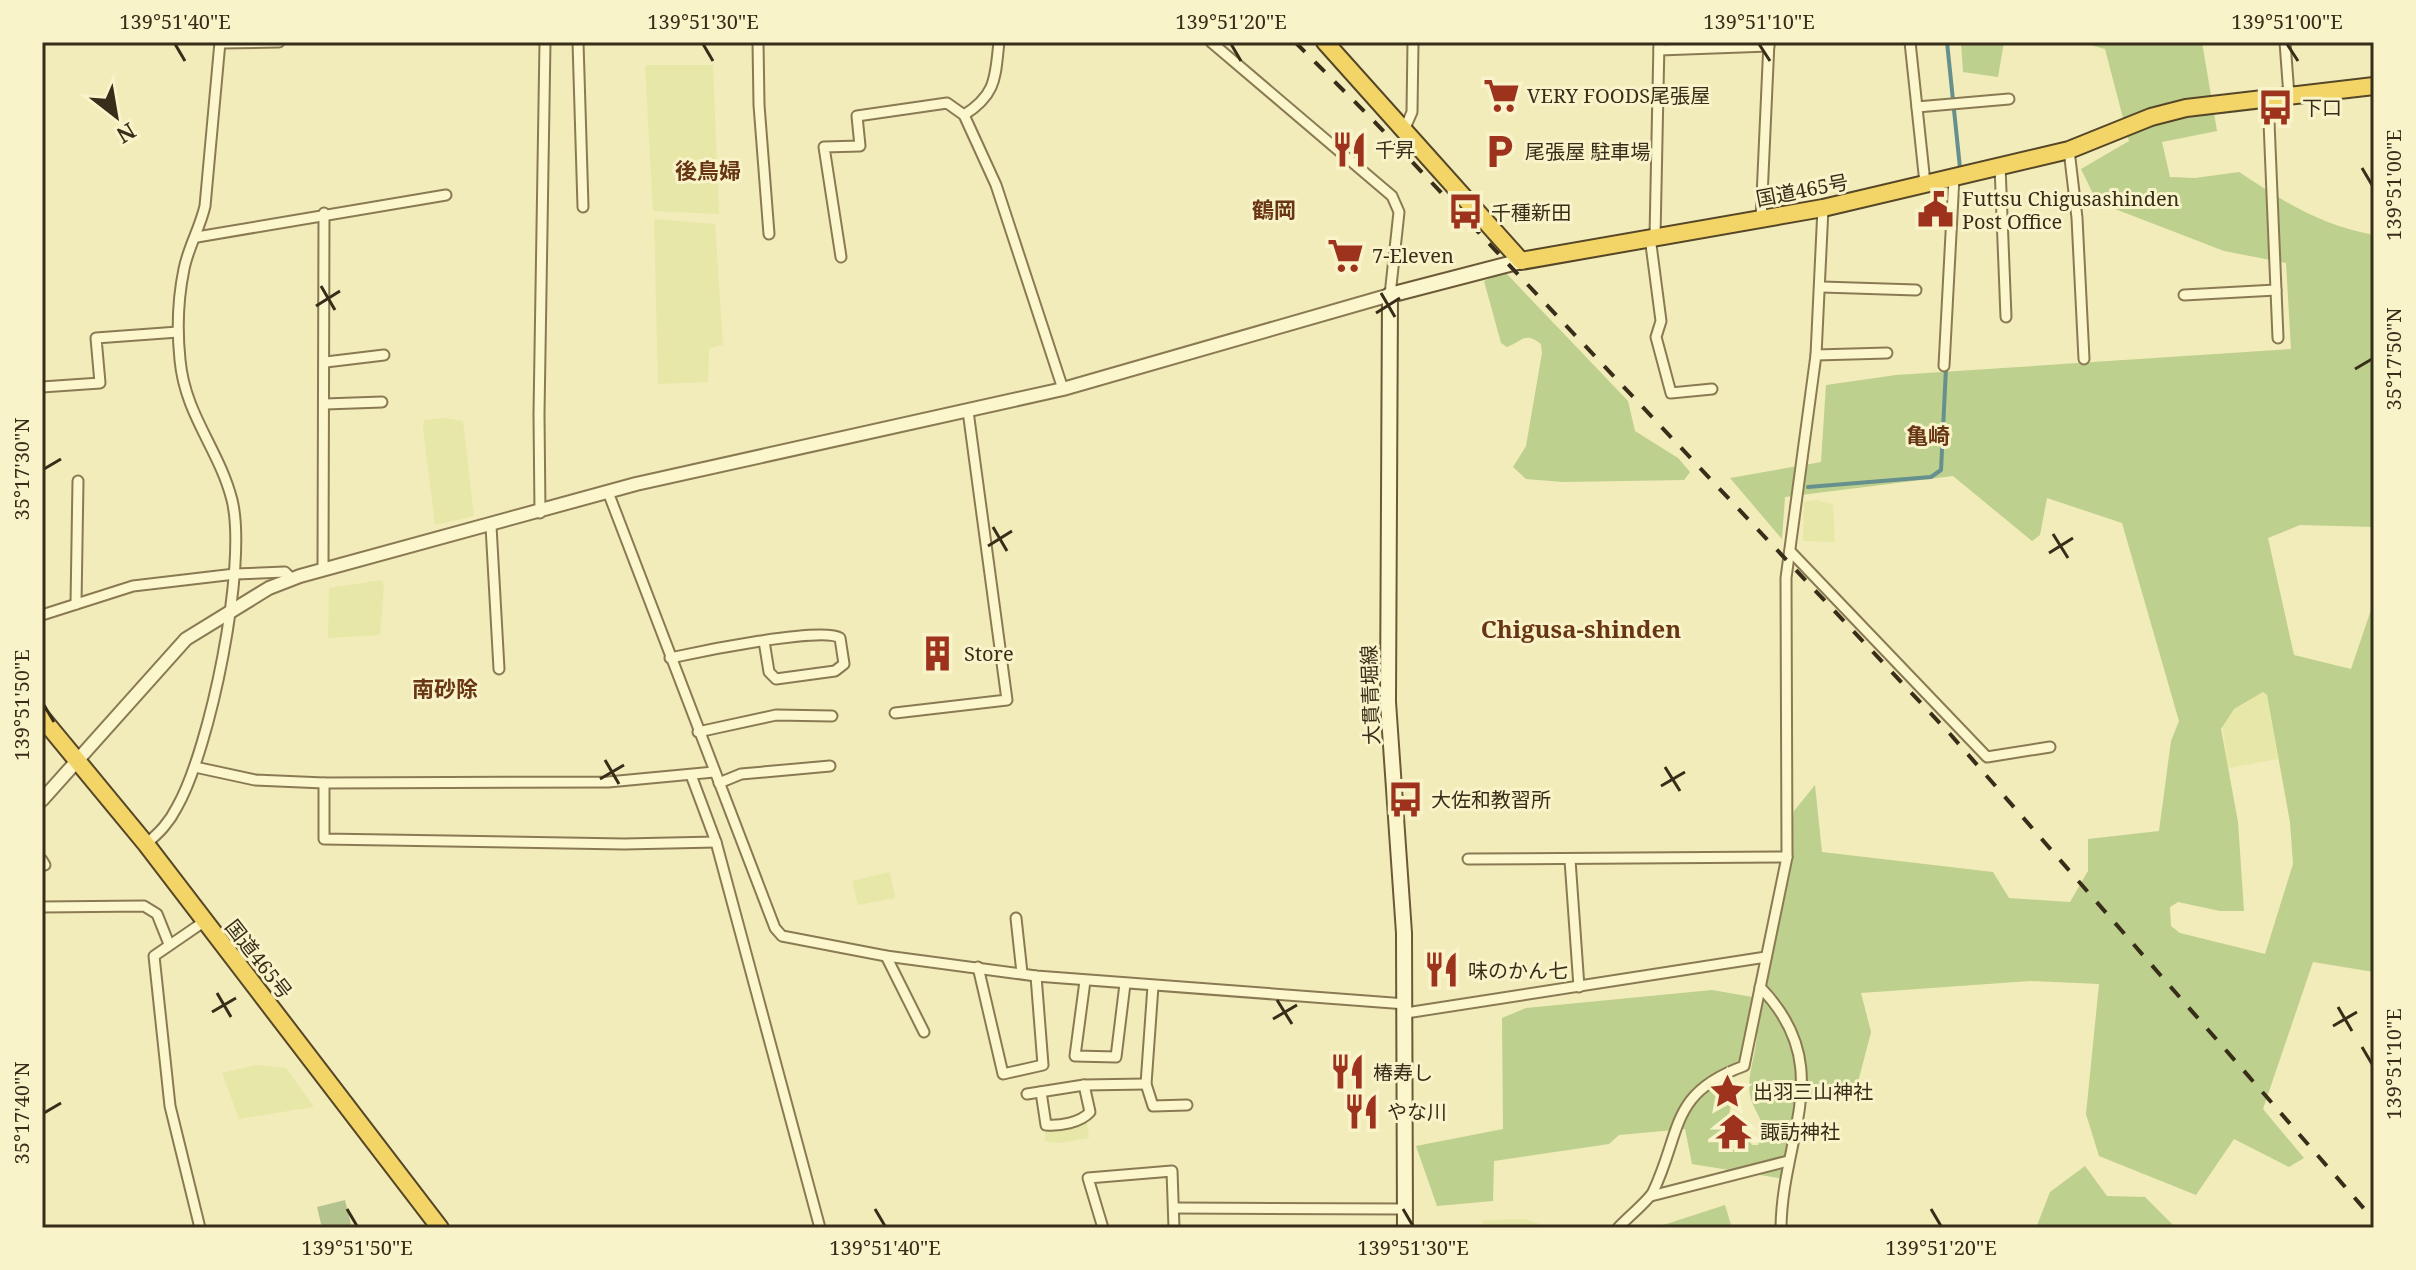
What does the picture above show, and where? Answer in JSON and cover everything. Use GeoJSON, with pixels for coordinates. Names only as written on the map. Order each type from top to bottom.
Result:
{"type":"FeatureCollection","features":[{"type":"Feature","properties":{"kind":"highway"},"geometry":{"type":"LineString","coordinates":[[1325,42],[1405,128],[1421,153],[1521,261]]}},
{"type":"Feature","properties":{"kind":"highway","name":"国道465号"},"geometry":{"type":"LineString","coordinates":[[1521,261],[1823,208],[2069,150],[2151,117],[2186,108],[2374,86]]}},
{"type":"Feature","properties":{"kind":"highway","name":"国道465号"},"geometry":{"type":"LineString","coordinates":[[42,718],[146,844],[440,1228]]}},
{"type":"Feature","properties":{"kind":"main road"},"geometry":{"type":"LineString","coordinates":[[1390,295],[1521,261]]}},
{"type":"Feature","properties":{"kind":"main road","name":"大貫青堀線"},"geometry":{"type":"LineString","coordinates":[[1390,295],[1388,702],[1406,1008],[1405,1228]]}},
{"type":"Feature","properties":{"kind":"street"},"geometry":{"type":"LineString","coordinates":[[146,844],[166,826],[195,767],[230,611],[235,574],[232,502],[184,393],[178,332],[184,268],[197,237],[209,177],[220,42],[279,42]]}},
{"type":"Feature","properties":{"kind":"street"},"geometry":{"type":"LineString","coordinates":[[540,513],[545,42]]}},
{"type":"Feature","properties":{"kind":"street"},"geometry":{"type":"LineString","coordinates":[[578,42],[583,207]]}},
{"type":"Feature","properties":{"kind":"street"},"geometry":{"type":"LineString","coordinates":[[758,42],[759,105],[769,234]]}},
{"type":"Feature","properties":{"kind":"street"},"geometry":{"type":"LineString","coordinates":[[964,115],[981,104],[996,80],[999,42]]}},
{"type":"Feature","properties":{"kind":"street"},"geometry":{"type":"LineString","coordinates":[[42,800],[186,639],[230,611],[292,579],[608,492],[1063,389],[1390,295],[1399,212],[1392,196],[1211,42]]}},
{"type":"Feature","properties":{"kind":"street"},"geometry":{"type":"LineString","coordinates":[[1405,128],[1412,112],[1413,42]]}},
{"type":"Feature","properties":{"kind":"street"},"geometry":{"type":"LineString","coordinates":[[1910,42],[1925,183]]}},
{"type":"Feature","properties":{"kind":"street"},"geometry":{"type":"LineString","coordinates":[[2285,42],[2289,96]]}},
{"type":"Feature","properties":{"kind":"street"},"geometry":{"type":"LineString","coordinates":[[1712,389],[1671,393],[1656,337],[1661,321],[1653,236],[1659,46],[1769,44],[1761,219]]}},
{"type":"Feature","properties":{"kind":"street"},"geometry":{"type":"LineString","coordinates":[[2268,98],[2278,338]]}},
{"type":"Feature","properties":{"kind":"street"},"geometry":{"type":"LineString","coordinates":[[1917,107],[2009,99]]}},
{"type":"Feature","properties":{"kind":"street"},"geometry":{"type":"LineString","coordinates":[[841,257],[824,147],[860,146],[857,116],[947,103],[964,115],[996,185],[1063,389]]}},
{"type":"Feature","properties":{"kind":"street"},"geometry":{"type":"LineString","coordinates":[[2069,150],[2077,218],[2084,359]]}},
{"type":"Feature","properties":{"kind":"street"},"geometry":{"type":"LineString","coordinates":[[2000,166],[2006,317]]}},
{"type":"Feature","properties":{"kind":"street"},"geometry":{"type":"LineString","coordinates":[[1944,366],[1954,177]]}},
{"type":"Feature","properties":{"kind":"street"},"geometry":{"type":"LineString","coordinates":[[197,237],[324,213],[446,195]]}},
{"type":"Feature","properties":{"kind":"street"},"geometry":{"type":"LineString","coordinates":[[1651,1196],[1680,1119],[1700,1087],[1744,1066],[1787,857],[1784,628],[1790,551],[1816,355],[1822,287],[1823,208]]}},
{"type":"Feature","properties":{"kind":"street"},"geometry":{"type":"LineString","coordinates":[[323,569],[326,362],[324,213]]}},
{"type":"Feature","properties":{"kind":"street"},"geometry":{"type":"LineString","coordinates":[[1822,287],[1916,290]]}},
{"type":"Feature","properties":{"kind":"street"},"geometry":{"type":"LineString","coordinates":[[2184,295],[2276,290]]}},
{"type":"Feature","properties":{"kind":"street"},"geometry":{"type":"LineString","coordinates":[[42,387],[100,383],[96,338],[178,332]]}},
{"type":"Feature","properties":{"kind":"street"},"geometry":{"type":"LineString","coordinates":[[1816,355],[1887,353]]}},
{"type":"Feature","properties":{"kind":"street"},"geometry":{"type":"LineString","coordinates":[[326,362],[384,355]]}},
{"type":"Feature","properties":{"kind":"street"},"geometry":{"type":"LineString","coordinates":[[325,404],[382,402]]}},
{"type":"Feature","properties":{"kind":"street"},"geometry":{"type":"LineString","coordinates":[[895,713],[1007,700],[968,411]]}},
{"type":"Feature","properties":{"kind":"street"},"geometry":{"type":"LineString","coordinates":[[76,604],[78,481]]}},
{"type":"Feature","properties":{"kind":"street"},"geometry":{"type":"LineString","coordinates":[[608,492],[775,928],[794,941],[1036,976],[1406,1008],[1579,987],[1766,957]]}},
{"type":"Feature","properties":{"kind":"street"},"geometry":{"type":"LineString","coordinates":[[491,526],[499,669]]}},
{"type":"Feature","properties":{"kind":"street"},"geometry":{"type":"LineString","coordinates":[[1790,551],[1987,757],[2050,747]]}},
{"type":"Feature","properties":{"kind":"street"},"geometry":{"type":"LineString","coordinates":[[42,615],[133,586],[235,574],[285,572],[292,579]]}},
{"type":"Feature","properties":{"kind":"street"},"geometry":{"type":"LineString","coordinates":[[670,658],[764,641],[834,634],[840,638],[844,664],[835,671],[776,679],[769,672],[764,641]]}},
{"type":"Feature","properties":{"kind":"street"},"geometry":{"type":"LineString","coordinates":[[698,732],[776,715],[832,716]]}},
{"type":"Feature","properties":{"kind":"street"},"geometry":{"type":"LineString","coordinates":[[719,783],[741,774],[830,766]]}},
{"type":"Feature","properties":{"kind":"street"},"geometry":{"type":"LineString","coordinates":[[195,767],[255,780],[324,783],[608,782],[714,772]]}},
{"type":"Feature","properties":{"kind":"street"},"geometry":{"type":"LineString","coordinates":[[691,775],[716,842],[820,1228]]}},
{"type":"Feature","properties":{"kind":"street"},"geometry":{"type":"LineString","coordinates":[[324,783],[324,839],[716,842]]}},
{"type":"Feature","properties":{"kind":"street"},"geometry":{"type":"LineString","coordinates":[[1468,859],[1787,857]]}},
{"type":"Feature","properties":{"kind":"street"},"geometry":{"type":"LineString","coordinates":[[1570,860],[1579,987]]}},
{"type":"Feature","properties":{"kind":"street"},"geometry":{"type":"LineString","coordinates":[[42,907],[144,906],[157,914],[169,944]]}},
{"type":"Feature","properties":{"kind":"street"},"geometry":{"type":"LineString","coordinates":[[1016,918],[1022,973]]}},
{"type":"Feature","properties":{"kind":"street"},"geometry":{"type":"LineString","coordinates":[[200,1228],[170,1106],[154,956],[205,921]]}},
{"type":"Feature","properties":{"kind":"street"},"geometry":{"type":"LineString","coordinates":[[886,956],[924,1032]]}},
{"type":"Feature","properties":{"kind":"street"},"geometry":{"type":"LineString","coordinates":[[978,967],[1003,1074],[1043,1065],[1036,976]]}},
{"type":"Feature","properties":{"kind":"street"},"geometry":{"type":"LineString","coordinates":[[1085,981],[1075,1056],[1116,1057],[1125,984]]}},
{"type":"Feature","properties":{"kind":"street"},"geometry":{"type":"LineString","coordinates":[[1153,986],[1146,1084],[1153,1106],[1187,1105]]}},
{"type":"Feature","properties":{"kind":"street"},"geometry":{"type":"LineString","coordinates":[[1760,987],[1782,1016],[1803,1065],[1802,1095],[1788,1161],[1781,1228]]}},
{"type":"Feature","properties":{"kind":"street"},"geometry":{"type":"LineString","coordinates":[[1027,1094],[1084,1085],[1146,1084]]}},
{"type":"Feature","properties":{"kind":"street"},"geometry":{"type":"LineString","coordinates":[[1041,1092],[1046,1125],[1057,1125],[1085,1117],[1090,1112],[1084,1085]]}},
{"type":"Feature","properties":{"kind":"street"},"geometry":{"type":"LineString","coordinates":[[1618,1228],[1634,1208],[1651,1196],[1788,1161]]}},
{"type":"Feature","properties":{"kind":"street"},"geometry":{"type":"LineString","coordinates":[[1103,1228],[1088,1178],[1172,1171],[1174,1228]]}},
{"type":"Feature","properties":{"kind":"street"},"geometry":{"type":"LineString","coordinates":[[1174,1208],[1404,1209]]}},
{"type":"Feature","properties":{"kind":"green space"},"geometry":{"type":"Polygon","coordinates":[[[1961,42],[2004,42],[1998,77],[1963,72],[1961,42]]]}},
{"type":"Feature","properties":{"kind":"green space"},"geometry":{"type":"Polygon","coordinates":[[[2079,42],[2202,42],[2217,131],[2162,142],[2170,177],[2195,178],[2239,172],[2319,219],[2374,235],[2374,527],[2300,525],[2268,538],[2294,655],[2351,669],[2374,601],[2374,972],[2313,962],[2263,1109],[2304,1158],[2289,1167],[2234,1139],[2196,1195],[2099,1156],[2086,1114],[2099,984],[2030,981],[1861,993],[1871,1032],[1857,1086],[1800,1105],[1790,1180],[1692,1164],[1685,1129],[1619,1135],[1609,1144],[1494,1161],[1493,1201],[1437,1206],[1416,1146],[1503,1129],[1502,1018],[1526,1008],[1712,990],[1764,999],[1794,811],[1815,785],[1822,852],[1993,872],[2009,898],[2070,902],[2088,871],[2088,839],[2159,831],[2171,741],[2179,721],[2122,523],[2047,498],[2040,535],[2032,541],[1953,476],[1785,497],[1782,539],[1730,478],[1821,462],[1826,385],[1896,375],[2291,349],[2286,263],[2224,251],[2097,202],[2081,169],[2129,141],[2105,49],[2079,42]],[[2263,692],[2234,709],[2221,729],[2238,822],[2244,911],[2220,911],[2178,902],[2170,907],[2171,926],[2180,933],[2265,954],[2293,864],[2290,822],[2267,695],[2263,692]],[[1750,1025],[1744,1034],[1742,1062],[1724,1079],[1731,1079],[1735,1085],[1725,1134],[1730,1139],[1730,1149],[1738,1151],[1744,1146],[1742,1141],[1748,1139],[1752,1145],[1758,1145],[1763,1132],[1749,1090],[1757,1035],[1756,1026],[1750,1025]]]}},
{"type":"Feature","properties":{"kind":"green space"},"geometry":{"type":"Polygon","coordinates":[[[645,65],[713,65],[719,214],[653,211],[645,65]]]}},
{"type":"Feature","properties":{"kind":"green space"},"geometry":{"type":"Polygon","coordinates":[[[654,219],[715,224],[723,345],[709,348],[708,382],[658,384],[654,219]]]}},
{"type":"Feature","properties":{"kind":"green space"},"geometry":{"type":"Polygon","coordinates":[[[1505,272],[1628,401],[1635,431],[1678,458],[1690,472],[1684,480],[1563,482],[1526,479],[1513,467],[1526,446],[1542,353],[1541,344],[1531,338],[1524,338],[1507,347],[1501,343],[1484,281],[1505,272]]]}},
{"type":"Feature","properties":{"kind":"green space"},"geometry":{"type":"Polygon","coordinates":[[[445,418],[463,421],[474,516],[435,525],[423,428],[424,420],[445,418]]]}},
{"type":"Feature","properties":{"kind":"green space"},"geometry":{"type":"Polygon","coordinates":[[[1815,500],[1833,504],[1835,542],[1803,541],[1804,502],[1815,500]]]}},
{"type":"Feature","properties":{"kind":"green space"},"geometry":{"type":"Polygon","coordinates":[[[381,580],[384,586],[380,635],[328,638],[329,588],[381,580]]]}},
{"type":"Feature","properties":{"kind":"green space"},"geometry":{"type":"Polygon","coordinates":[[[2263,692],[2267,695],[2278,759],[2228,768],[2222,723],[2234,709],[2263,692]]]}},
{"type":"Feature","properties":{"kind":"green space"},"geometry":{"type":"Polygon","coordinates":[[[890,872],[895,898],[858,905],[852,881],[890,872]]]}},
{"type":"Feature","properties":{"kind":"green space"},"geometry":{"type":"Polygon","coordinates":[[[256,1065],[286,1068],[314,1107],[239,1119],[222,1073],[256,1065]]]}},
{"type":"Feature","properties":{"kind":"green space"},"geometry":{"type":"Polygon","coordinates":[[[1087,1121],[1089,1138],[1059,1143],[1045,1141],[1045,1129],[1087,1121]]]}},
{"type":"Feature","properties":{"kind":"green space"},"geometry":{"type":"Polygon","coordinates":[[[2085,1166],[2107,1196],[2145,1197],[2176,1228],[2036,1228],[2050,1192],[2085,1166]]]}},
{"type":"Feature","properties":{"kind":"green space"},"geometry":{"type":"Polygon","coordinates":[[[345,1200],[352,1228],[322,1228],[317,1207],[345,1200]]]}},
{"type":"Feature","properties":{"kind":"green space"},"geometry":{"type":"Polygon","coordinates":[[[1725,1205],[1732,1228],[1654,1228],[1725,1205]]]}},
{"type":"Feature","properties":{"kind":"green space"},"geometry":{"type":"Polygon","coordinates":[[[1524,1219],[1553,1228],[1483,1228],[1483,1220],[1524,1219]]]}},
{"type":"Feature","properties":{"kind":"waterway"},"geometry":{"type":"LineString","coordinates":[[1947,42],[1960,168]]}},
{"type":"Feature","properties":{"kind":"waterway"},"geometry":{"type":"LineString","coordinates":[[1808,487],[1931,477],[1941,470],[1946,368]]}},
{"type":"Feature","properties":{"kind":"railway"},"geometry":{"type":"LineString","coordinates":[[1295,42],[1371,118],[1951,735],[2374,1220]]}},
{"type":"Feature","properties":{"kind":"place","name":"VERY FOODS尾張屋"},"geometry":{"type":"Point","coordinates":[1501,95]}},
{"type":"Feature","properties":{"kind":"place","name":"下口"},"geometry":{"type":"Point","coordinates":[2276,107]}},
{"type":"Feature","properties":{"kind":"place","name":"千昇"},"geometry":{"type":"Point","coordinates":[1349,149]}},
{"type":"Feature","properties":{"kind":"place","name":"尾張屋 駐車場"},"geometry":{"type":"Point","coordinates":[1499,151]}},
{"type":"Feature","properties":{"kind":"place","name":"Futtsu Chigusashinden Post Office"},"geometry":{"type":"Point","coordinates":[1936,209]}},
{"type":"Feature","properties":{"kind":"place","name":"千種新田"},"geometry":{"type":"Point","coordinates":[1465,212]}},
{"type":"Feature","properties":{"kind":"place","name":"7-Eleven"},"geometry":{"type":"Point","coordinates":[1346,255]}},
{"type":"Feature","properties":{"kind":"place","name":"Store"},"geometry":{"type":"Point","coordinates":[938,653]}},
{"type":"Feature","properties":{"kind":"place","name":"大佐和教習所"},"geometry":{"type":"Point","coordinates":[1405,799]}},
{"type":"Feature","properties":{"kind":"place","name":"味のかん七"},"geometry":{"type":"Point","coordinates":[1442,970]}},
{"type":"Feature","properties":{"kind":"place","name":"椿寿し"},"geometry":{"type":"Point","coordinates":[1347,1072]}},
{"type":"Feature","properties":{"kind":"place","name":"出羽三山神社"},"geometry":{"type":"Point","coordinates":[1727,1091]}},
{"type":"Feature","properties":{"kind":"place","name":"やな川"},"geometry":{"type":"Point","coordinates":[1361,1111]}},
{"type":"Feature","properties":{"kind":"place","name":"諏訪神社"},"geometry":{"type":"Point","coordinates":[1734,1131]}},
{"type":"Feature","properties":{"kind":"district","name":"後鳥婦"},"geometry":{"type":"Point","coordinates":[708,170]}},
{"type":"Feature","properties":{"kind":"district","name":"鶴岡"},"geometry":{"type":"Point","coordinates":[1274,209]}},
{"type":"Feature","properties":{"kind":"district","name":"亀崎"},"geometry":{"type":"Point","coordinates":[1928,435]}},
{"type":"Feature","properties":{"kind":"district","name":"Chigusa-shinden"},"geometry":{"type":"Point","coordinates":[1581,628]}},
{"type":"Feature","properties":{"kind":"district","name":"南砂除"},"geometry":{"type":"Point","coordinates":[445,688]}}]}
